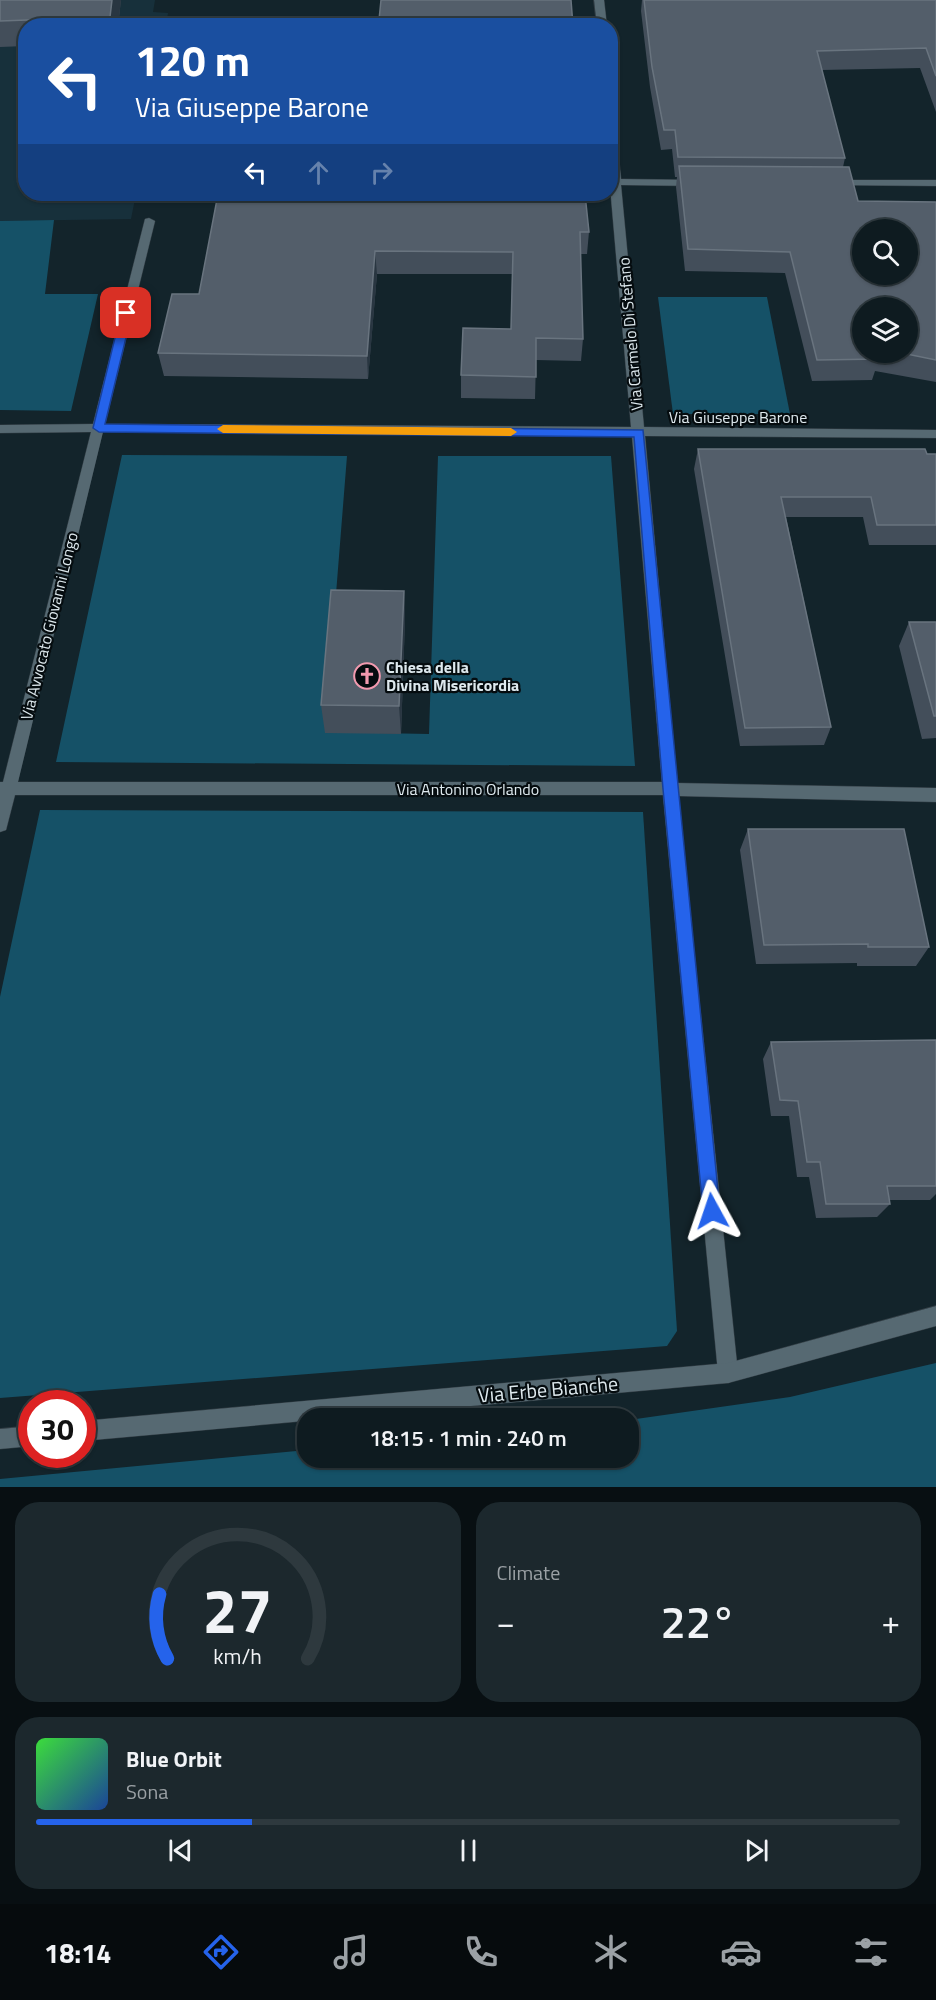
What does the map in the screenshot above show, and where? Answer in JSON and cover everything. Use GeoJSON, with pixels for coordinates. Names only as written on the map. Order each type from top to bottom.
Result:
{"type":"FeatureCollection","features":[{"type":"Feature","properties":{"kind":"street"},"geometry":{"type":"LineString","coordinates":[[599,0],[601,18]]}},
{"type":"Feature","properties":{"kind":"street"},"geometry":{"type":"LineString","coordinates":[[618,182],[711,183]]}},
{"type":"Feature","properties":{"kind":"street"},"geometry":{"type":"LineString","coordinates":[[818,183],[936,183]]}},
{"type":"Feature","properties":{"kind":"street","name":"Via Carmelo Di Stefano"},"geometry":{"type":"LineString","coordinates":[[618,201],[670,789],[728,1372]]}},
{"type":"Feature","properties":{"kind":"street","name":"Via Avvocato Giovanni Longo"},"geometry":{"type":"LineString","coordinates":[[0,825],[5,788],[99,428],[149,221]]}},
{"type":"Feature","properties":{"kind":"street","name":"Via Giuseppe Barone"},"geometry":{"type":"LineString","coordinates":[[0,429],[936,434]]}},
{"type":"Feature","properties":{"kind":"street","name":"Via Antonino Orlando"},"geometry":{"type":"LineString","coordinates":[[5,788],[670,789],[936,795]]}},
{"type":"Feature","properties":{"kind":"street","name":"Via Erbe Bianche"},"geometry":{"type":"LineString","coordinates":[[96,1430],[728,1372],[936,1316]]}},
{"type":"Feature","properties":{"kind":"street"},"geometry":{"type":"LineString","coordinates":[[0,1438],[18,1437]]}},
{"type":"Feature","properties":{"kind":"shaded area"},"geometry":{"type":"Polygon","coordinates":[[[0,0],[155,0],[153,12],[168,13],[167,18],[18,18],[18,201],[135,201],[131,219],[0,221],[0,0]]]}},
{"type":"Feature","properties":{"kind":"shaded area"},"geometry":{"type":"Polygon","coordinates":[[[54,220],[45,294],[98,294],[71,411],[0,410],[0,221],[54,220]]]}},
{"type":"Feature","properties":{"kind":"shaded area"},"geometry":{"type":"Polygon","coordinates":[[[658,297],[767,297],[790,414],[673,414],[658,297]]]}},
{"type":"Feature","properties":{"kind":"shaded area"},"geometry":{"type":"Polygon","coordinates":[[[122,455],[347,456],[325,732],[429,734],[438,456],[611,456],[635,766],[56,762],[122,455]]]}},
{"type":"Feature","properties":{"kind":"shaded area"},"geometry":{"type":"Polygon","coordinates":[[[40,810],[643,812],[677,1331],[667,1346],[96,1391],[18,1390],[18,1397],[0,1398],[0,997],[40,810]]]}},
{"type":"Feature","properties":{"kind":"shaded area"},"geometry":{"type":"Polygon","coordinates":[[[936,1363],[936,1487],[0,1487],[0,1479],[297,1451],[297,1468],[639,1468],[639,1419],[790,1397],[936,1363]]]}},
{"type":"Feature","properties":{"kind":"building"},"geometry":{"type":"Polygon","coordinates":[[[0,0],[112,0],[110,17],[18,18],[18,20],[0,21],[0,0]]]}},
{"type":"Feature","properties":{"kind":"building"},"geometry":{"type":"Polygon","coordinates":[[[381,0],[571,0],[572,18],[379,18],[381,0]]]}},
{"type":"Feature","properties":{"kind":"building"},"geometry":{"type":"Polygon","coordinates":[[[644,0],[936,0],[936,76],[926,48],[817,51],[845,158],[678,157],[675,130],[664,130],[652,67],[644,0]]]}},
{"type":"Feature","properties":{"kind":"building"},"geometry":{"type":"Polygon","coordinates":[[[679,166],[849,167],[858,201],[936,202],[936,360],[918,356],[918,297],[852,297],[852,359],[817,360],[790,252],[688,249],[679,166]]]}},
{"type":"Feature","properties":{"kind":"building"},"geometry":{"type":"Polygon","coordinates":[[[217,201],[586,201],[589,232],[580,232],[583,339],[536,338],[536,377],[461,375],[463,328],[511,329],[513,252],[375,251],[367,356],[158,353],[172,294],[199,294],[217,201]]]}},
{"type":"Feature","properties":{"kind":"building"},"geometry":{"type":"Polygon","coordinates":[[[698,449],[925,449],[927,454],[936,454],[936,525],[877,525],[871,497],[781,497],[831,727],[745,728],[698,449]]]}},
{"type":"Feature","properties":{"kind":"building","name":"Chiesa della Divina Misericordia"},"geometry":{"type":"Polygon","coordinates":[[[331,590],[404,591],[399,706],[321,705],[331,590]]]}},
{"type":"Feature","properties":{"kind":"building"},"geometry":{"type":"Polygon","coordinates":[[[909,622],[936,622],[936,716],[934,716],[909,622]]]}},
{"type":"Feature","properties":{"kind":"building"},"geometry":{"type":"Polygon","coordinates":[[[748,829],[904,829],[929,947],[868,947],[868,944],[764,945],[748,829]]]}},
{"type":"Feature","properties":{"kind":"building"},"geometry":{"type":"Polygon","coordinates":[[[936,1040],[936,1186],[887,1186],[890,1204],[826,1204],[820,1162],[807,1162],[798,1101],[780,1100],[771,1042],[936,1040]]]}},
{"type":"Feature","properties":{"kind":"slow traffic"},"geometry":{"type":"LineString","coordinates":[[223,429],[511,432]]}},
{"type":"Feature","properties":{"kind":"place","name":"Chiesa della Divina Misericordia"},"geometry":{"type":"Point","coordinates":[367,676]}},
{"type":"Feature","properties":{"kind":"route"},"geometry":{"type":"LineString","coordinates":[[126,313],[99,428],[639,433],[670,789],[712,1211]]}}]}
